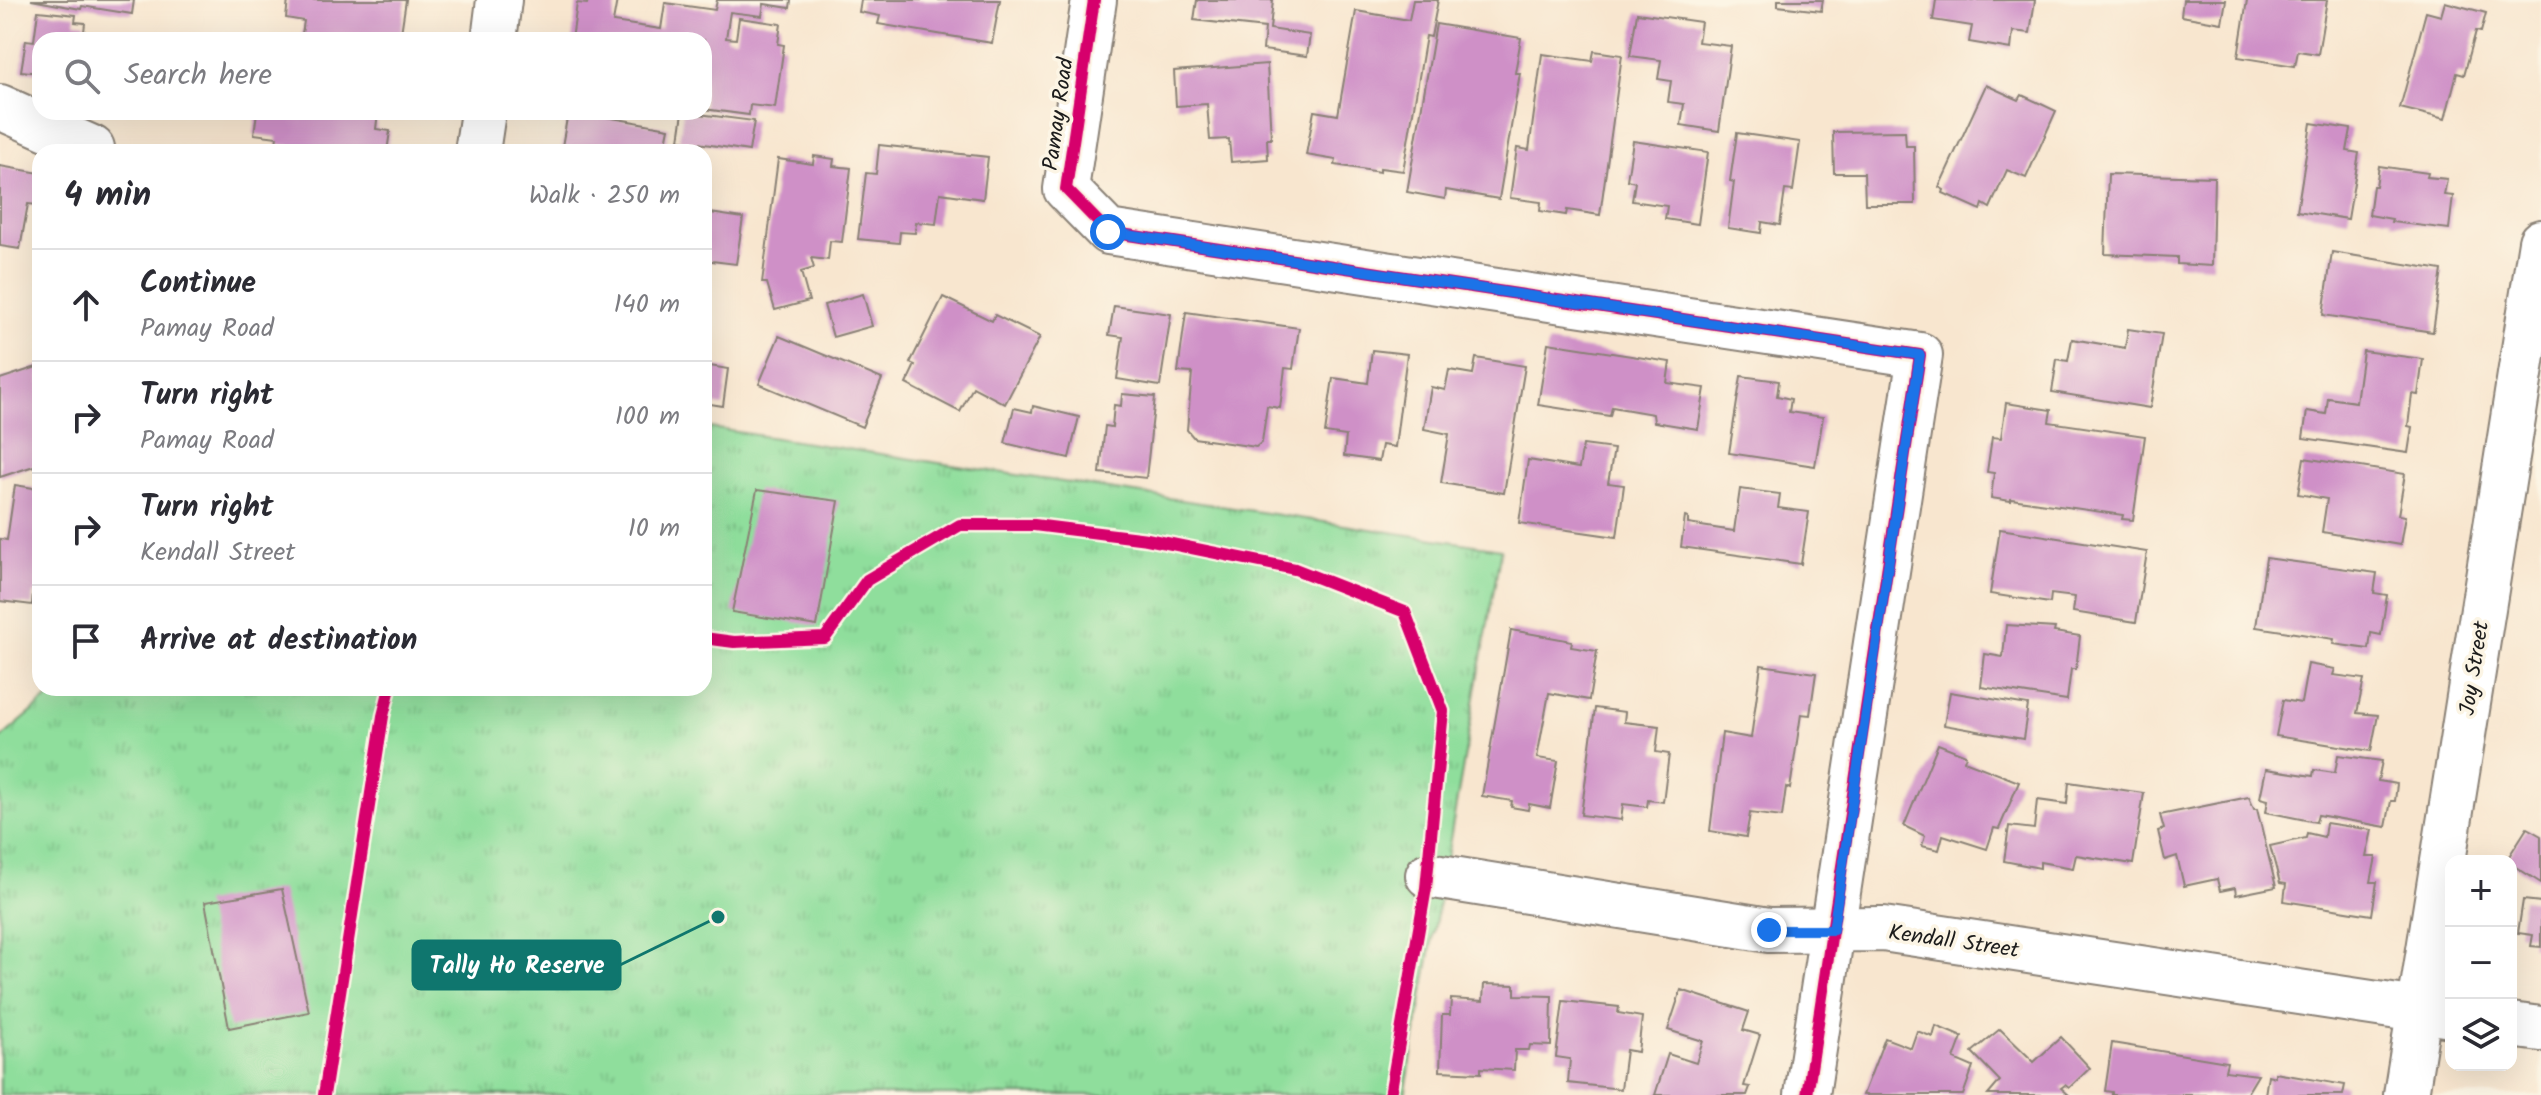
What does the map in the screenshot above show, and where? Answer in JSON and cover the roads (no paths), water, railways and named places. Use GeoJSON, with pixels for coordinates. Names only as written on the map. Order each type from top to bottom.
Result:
{"type":"FeatureCollection","features":[{"type":"Feature","properties":{"kind":"street"},"geometry":{"type":"LineString","coordinates":[[495,32],[499,0]]}},
{"type":"Feature","properties":{"kind":"street","name":"Pamay Road"},"geometry":{"type":"LineString","coordinates":[[1094,0],[1066,189],[1108,232],[1920,355],[1807,1095]]}},
{"type":"Feature","properties":{"kind":"street"},"geometry":{"type":"LineString","coordinates":[[0,107],[83,144]]}},
{"type":"Feature","properties":{"kind":"street"},"geometry":{"type":"LineString","coordinates":[[478,144],[482,120]]}},
{"type":"Feature","properties":{"kind":"street","name":"Joy Street"},"geometry":{"type":"LineString","coordinates":[[2406,1095],[2435,1013],[2541,242]]}},
{"type":"Feature","properties":{"kind":"street","name":"Kendall Street"},"geometry":{"type":"LineString","coordinates":[[1442,877],[1769,930],[1883,929],[2435,1013]]}},
{"type":"Feature","properties":{"kind":"street"},"geometry":{"type":"LineString","coordinates":[[2517,1026],[2541,1029]]}},
{"type":"Feature","properties":{"kind":"place","name":"Tally Ho Reserve"},"geometry":{"type":"Point","coordinates":[718,917]}}]}
